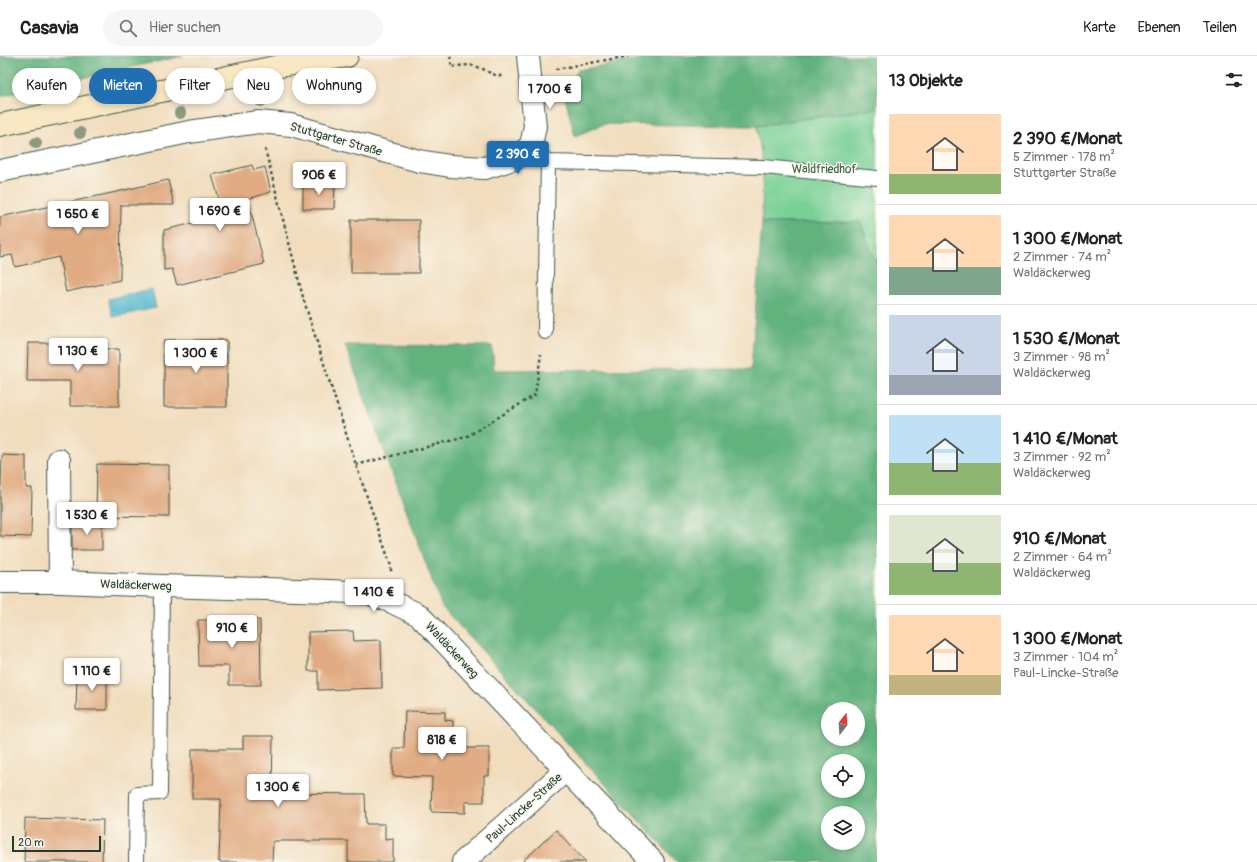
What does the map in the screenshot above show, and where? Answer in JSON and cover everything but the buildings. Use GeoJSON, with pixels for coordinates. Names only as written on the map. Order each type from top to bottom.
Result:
{"type":"FeatureCollection","features":[{"type":"Feature","properties":{"kind":"main road"},"geometry":{"type":"LineString","coordinates":[[0,125],[285,65],[347,56]]}},
{"type":"Feature","properties":{"kind":"street"},"geometry":{"type":"LineString","coordinates":[[529,65],[535,126],[531,145]]}},
{"type":"Feature","properties":{"kind":"street","name":"Stuttgarter Straße"},"geometry":{"type":"LineString","coordinates":[[0,171],[189,132],[258,122],[291,125],[419,161],[450,166],[485,168],[516,158],[531,145]]}},
{"type":"Feature","properties":{"kind":"street"},"geometry":{"type":"LineString","coordinates":[[59,460],[60,582]]}},
{"type":"Feature","properties":{"kind":"street","name":"Waldäckerweg"},"geometry":{"type":"LineString","coordinates":[[0,582],[60,582],[370,593],[392,602],[419,615],[653,862]]}},
{"type":"Feature","properties":{"kind":"street","name":"Paul-Lincke-Straße"},"geometry":{"type":"LineString","coordinates":[[463,862],[566,770]]}},
{"type":"Feature","properties":{"kind":"lane"},"geometry":{"type":"LineString","coordinates":[[531,145],[548,162],[762,167],[877,178]]}},
{"type":"Feature","properties":{"kind":"lane"},"geometry":{"type":"LineString","coordinates":[[545,332],[548,162]]}},
{"type":"Feature","properties":{"kind":"lane"},"geometry":{"type":"LineString","coordinates":[[136,862],[137,794],[160,793],[162,586]]}},
{"type":"Feature","properties":{"kind":"path"},"geometry":{"type":"LineString","coordinates":[[450,56],[452,67],[474,65],[496,76],[529,65],[629,56]]}},
{"type":"Feature","properties":{"kind":"path"},"geometry":{"type":"LineString","coordinates":[[258,122],[304,301],[356,465],[391,566],[392,602]]}},
{"type":"Feature","properties":{"kind":"path"},"geometry":{"type":"LineString","coordinates":[[356,465],[466,437],[535,395],[545,332]]}},
{"type":"Feature","properties":{"kind":"green space"},"geometry":{"type":"Polygon","coordinates":[[[0,56],[183,56],[128,68],[89,68],[89,77],[81,78],[81,68],[12,68],[12,93],[0,96],[0,56]]]}},
{"type":"Feature","properties":{"kind":"green space"},"geometry":{"type":"Polygon","coordinates":[[[657,56],[877,56],[877,108],[757,126],[604,124],[575,136],[564,94],[578,70],[657,56]]]}},
{"type":"Feature","properties":{"kind":"green space","name":"Waldfriedhof"},"geometry":{"type":"Polygon","coordinates":[[[877,108],[877,265],[860,222],[762,223],[763,167],[757,126],[877,108]]]}},
{"type":"Feature","properties":{"kind":"green space"},"geometry":{"type":"Polygon","coordinates":[[[860,222],[877,265],[877,862],[677,862],[442,607],[345,345],[492,346],[494,370],[751,369],[762,223],[860,222]]]}},
{"type":"Feature","properties":{"kind":"water"},"geometry":{"type":"Polygon","coordinates":[[[152,289],[156,308],[113,317],[108,299],[152,289]]]}}]}
